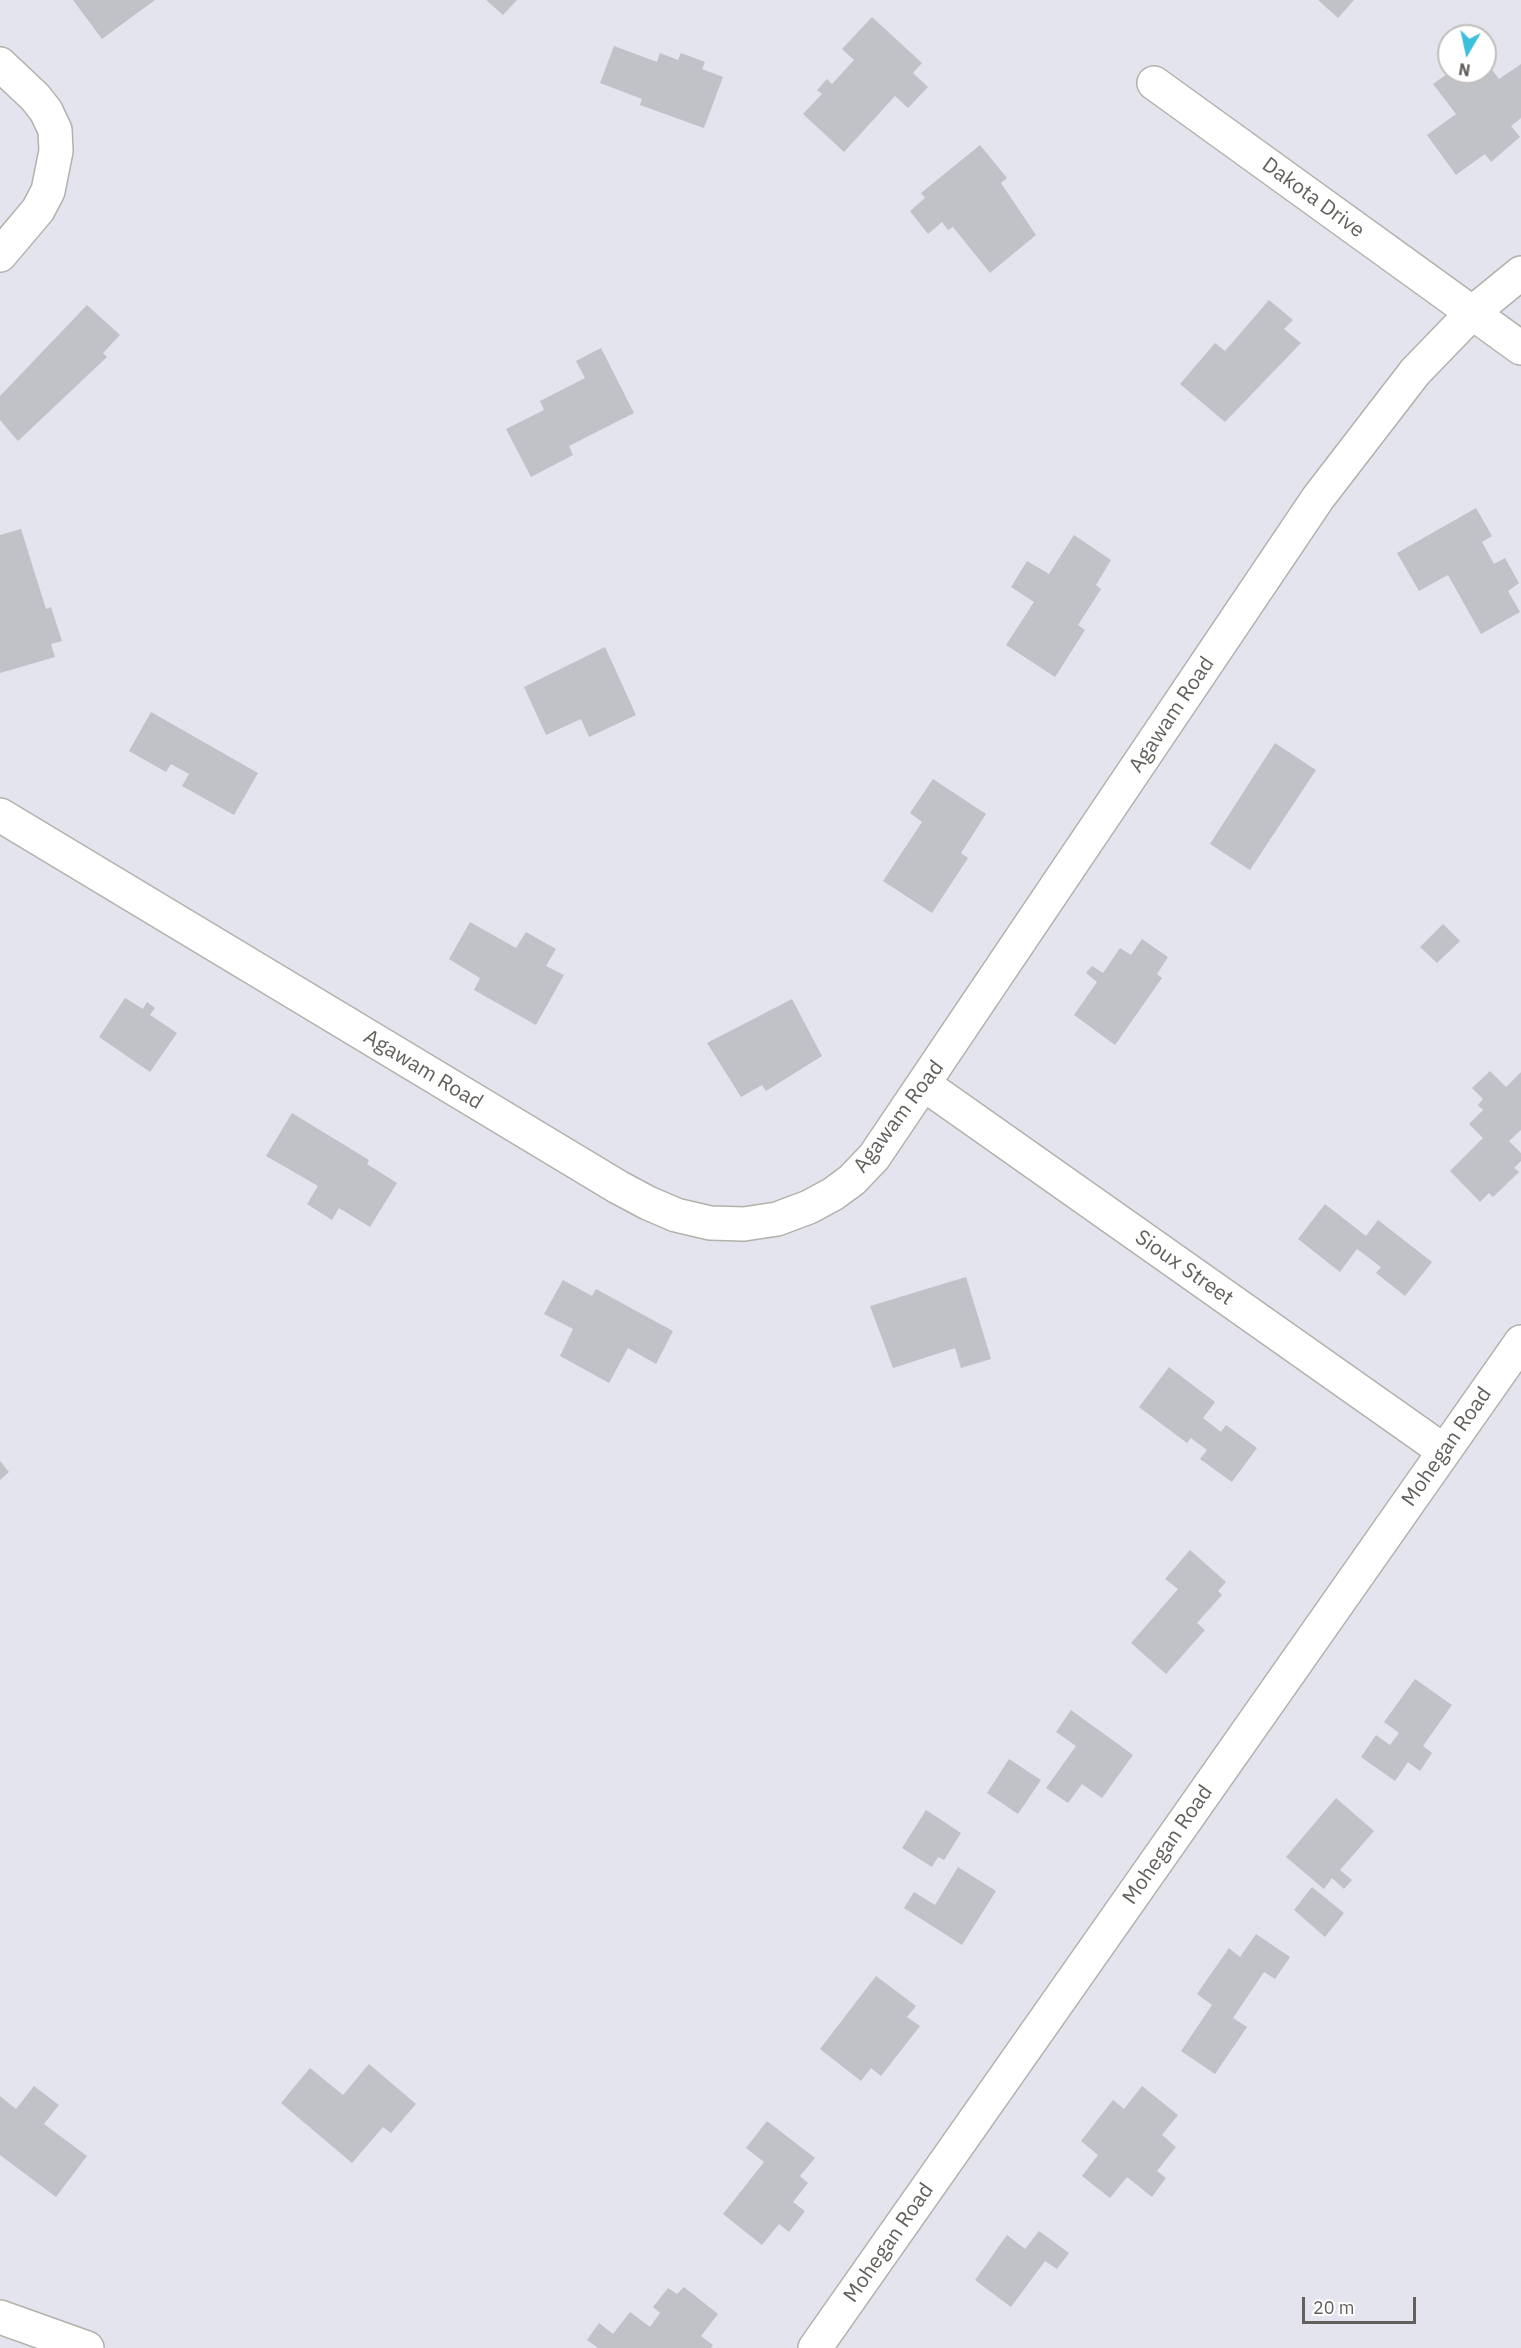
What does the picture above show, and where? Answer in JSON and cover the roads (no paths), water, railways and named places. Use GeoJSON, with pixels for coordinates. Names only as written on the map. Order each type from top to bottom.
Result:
{"type":"FeatureCollection","features":[{"type":"Feature","properties":{"kind":"street"},"geometry":{"type":"LineString","coordinates":[[0,64],[35,97],[46,111],[55,130],[56,151],[48,190],[38,210],[0,255]]}},
{"type":"Feature","properties":{"kind":"street","name":"Dakota Drive"},"geometry":{"type":"LineString","coordinates":[[1154,83],[1521,348]]}},
{"type":"Feature","properties":{"kind":"street","name":"Agawam Road"},"geometry":{"type":"LineString","coordinates":[[0,815],[618,1187],[676,1215],[710,1222],[744,1224],[777,1218],[809,1207],[852,1180],[874,1158],[1318,498],[1415,372],[1472,313],[1521,273]]}},
{"type":"Feature","properties":{"kind":"street","name":"Sioux Street"},"geometry":{"type":"LineString","coordinates":[[925,1085],[1444,1451]]}},
{"type":"Feature","properties":{"kind":"street","name":"Mohegan Road"},"geometry":{"type":"LineString","coordinates":[[815,2348],[1521,1342]]}},
{"type":"Feature","properties":{"kind":"street"},"geometry":{"type":"LineString","coordinates":[[0,2317],[87,2348]]}}]}
